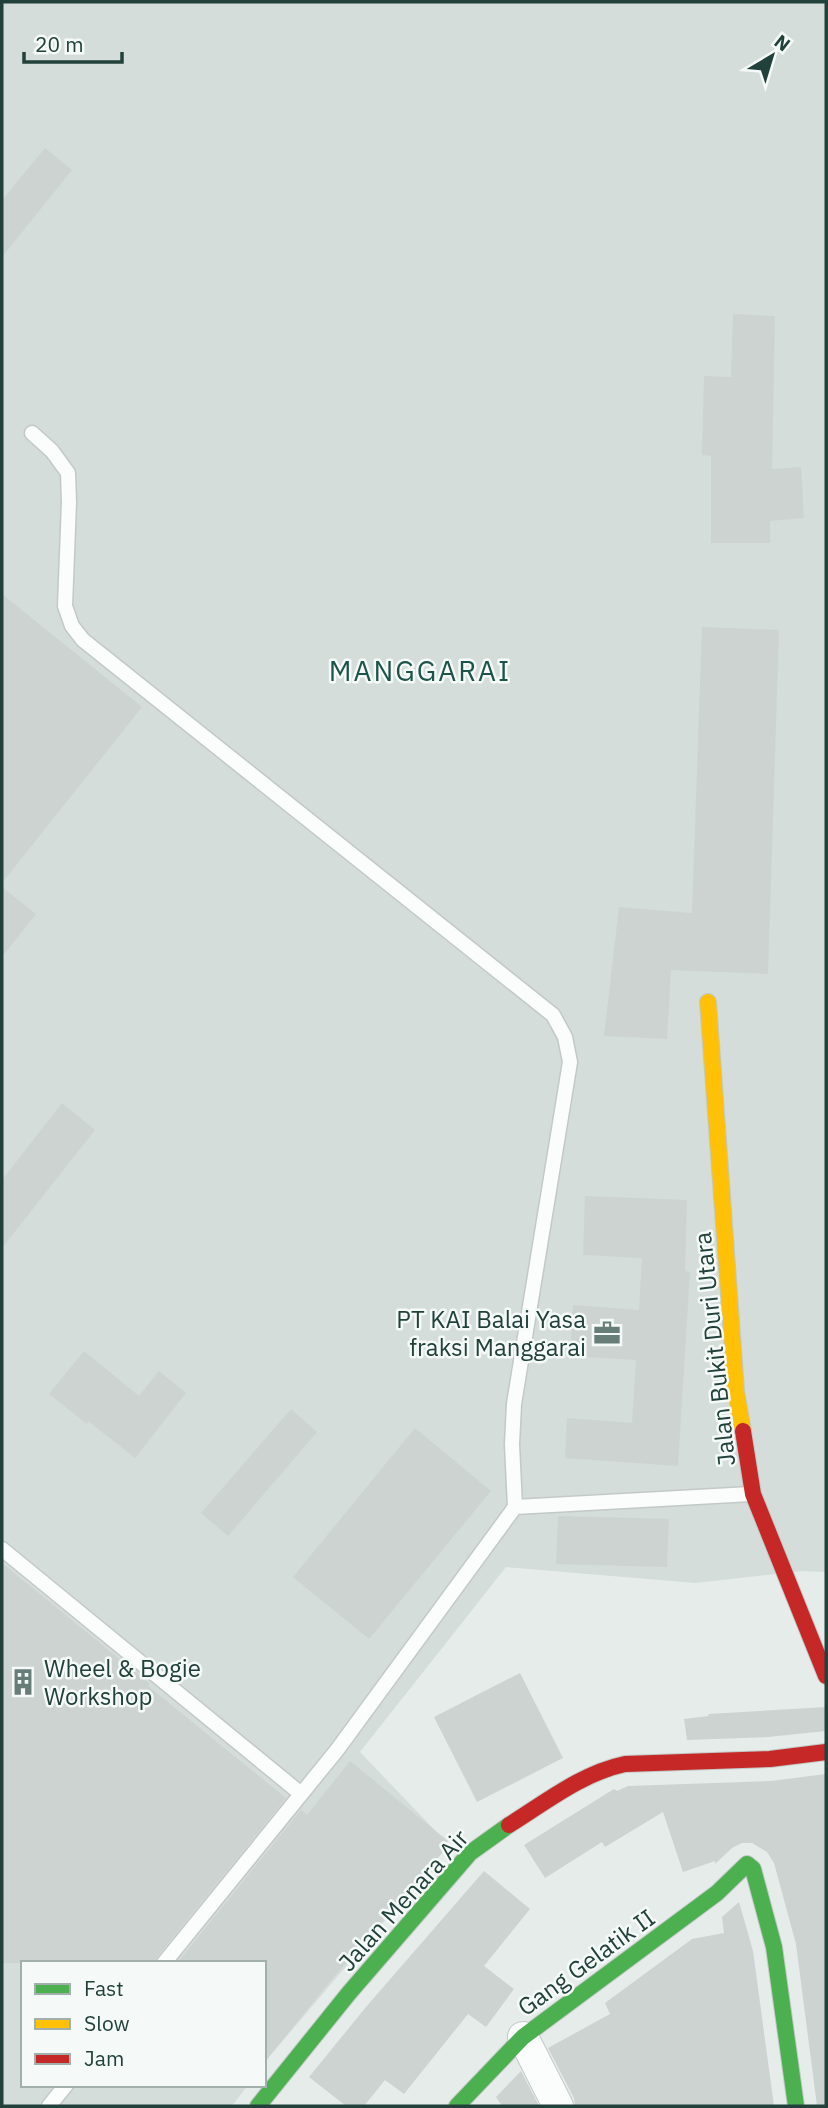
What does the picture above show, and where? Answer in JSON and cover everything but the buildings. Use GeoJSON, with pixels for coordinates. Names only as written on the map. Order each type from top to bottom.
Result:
{"type":"FeatureCollection","features":[{"type":"Feature","properties":{"kind":"street","name":"Jalan Bukit Duri Utara"},"geometry":{"type":"LineString","coordinates":[[708,1002],[736,1391],[753,1494],[826,1676]]}},
{"type":"Feature","properties":{"kind":"street","name":"Jalan Menara Air"},"geometry":{"type":"LineString","coordinates":[[258,2106],[349,1993],[470,1853],[501,1830],[583,1779],[606,1768],[625,1764],[770,1759],[826,1752]]}},
{"type":"Feature","properties":{"kind":"street","name":"Gang Gelatik II"},"geometry":{"type":"LineString","coordinates":[[457,2106],[523,2037],[717,1893],[744,1866],[750,1864],[774,1947],[796,2106]]}},
{"type":"Feature","properties":{"kind":"street"},"geometry":{"type":"LineString","coordinates":[[523,2037],[558,2106]]}},
{"type":"Feature","properties":{"kind":"lane"},"geometry":{"type":"LineString","coordinates":[[32,433],[52,451],[68,473],[65,607],[72,626],[83,640],[553,1015],[565,1037],[570,1062],[514,1404],[512,1444],[515,1507],[337,1749],[166,1961]]}},
{"type":"Feature","properties":{"kind":"lane"},"geometry":{"type":"LineString","coordinates":[[515,1507],[753,1494]]}},
{"type":"Feature","properties":{"kind":"lane"},"geometry":{"type":"LineString","coordinates":[[2,1549],[300,1793]]}},
{"type":"Feature","properties":{"kind":"lane"},"geometry":{"type":"LineString","coordinates":[[49,2106],[64,2087]]}},
{"type":"Feature","properties":{"kind":"shaded area"},"geometry":{"type":"Polygon","coordinates":[[[2,2],[826,2],[826,1572],[802,1571],[695,1583],[506,1567],[360,1752],[449,1845],[266,2061],[266,1961],[21,1961],[21,2087],[246,2087],[232,2106],[2,2106],[2,2]]]}},
{"type":"Feature","properties":{"kind":"traffic: fast"},"geometry":{"type":"LineString","coordinates":[[258,2106],[349,1993],[470,1853],[509,1825]]}},
{"type":"Feature","properties":{"kind":"traffic: fast"},"geometry":{"type":"LineString","coordinates":[[457,2106],[523,2037],[717,1893],[747,1864],[753,1869],[774,1947],[796,2106]]}},
{"type":"Feature","properties":{"kind":"traffic: slow"},"geometry":{"type":"LineString","coordinates":[[708,1002],[736,1391],[743,1431]]}},
{"type":"Feature","properties":{"kind":"traffic: jam"},"geometry":{"type":"LineString","coordinates":[[743,1431],[753,1494],[826,1676]]}},
{"type":"Feature","properties":{"kind":"traffic: jam"},"geometry":{"type":"LineString","coordinates":[[509,1825],[579,1781],[625,1764],[770,1759],[826,1752]]}},
{"type":"Feature","properties":{"kind":"place","name":"PT KAI Balai Yasa fraksi Manggarai"},"geometry":{"type":"Point","coordinates":[607,1333]}},
{"type":"Feature","properties":{"kind":"place","name":"Wheel & Bogie Workshop"},"geometry":{"type":"Point","coordinates":[23,1682]}},
{"type":"Feature","properties":{"kind":"district","name":"MANGGARAI"},"geometry":{"type":"Point","coordinates":[420,670]}}]}
